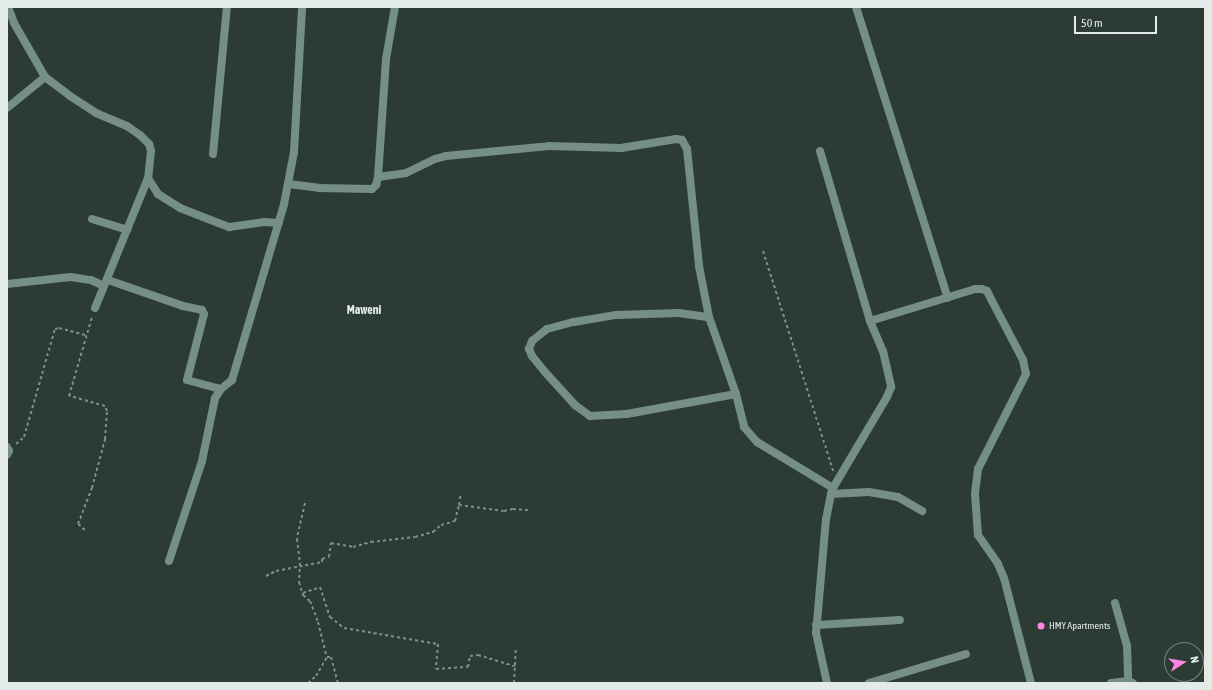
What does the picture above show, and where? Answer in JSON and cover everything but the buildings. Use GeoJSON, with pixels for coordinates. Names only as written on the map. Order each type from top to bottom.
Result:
{"type":"FeatureCollection","features":[{"type":"Feature","properties":{"kind":"street"},"geometry":{"type":"LineString","coordinates":[[8,7],[14,23],[45,77],[96,113],[127,126],[140,135],[149,144],[151,151],[148,178],[95,308]]}},
{"type":"Feature","properties":{"kind":"street"},"geometry":{"type":"LineString","coordinates":[[213,154],[227,7]]}},
{"type":"Feature","properties":{"kind":"street"},"geometry":{"type":"LineString","coordinates":[[169,561],[202,461],[216,398],[221,389],[232,380],[288,184],[294,152],[302,7]]}},
{"type":"Feature","properties":{"kind":"street"},"geometry":{"type":"LineString","coordinates":[[288,184],[319,188],[372,189],[376,185],[378,177],[386,59],[395,7]]}},
{"type":"Feature","properties":{"kind":"street"},"geometry":{"type":"LineString","coordinates":[[856,7],[948,298]]}},
{"type":"Feature","properties":{"kind":"street"},"geometry":{"type":"LineString","coordinates":[[7,108],[45,77]]}},
{"type":"Feature","properties":{"kind":"street"},"geometry":{"type":"LineString","coordinates":[[378,177],[406,174],[435,159],[446,156],[549,146],[621,148],[676,139],[682,140],[687,149],[699,266],[709,317],[736,394],[744,427],[757,442],[833,488],[898,497],[922,511]]}},
{"type":"Feature","properties":{"kind":"street"},"geometry":{"type":"LineString","coordinates":[[820,151],[870,321],[883,351],[891,387],[888,397],[833,488],[826,519],[816,625],[816,633],[826,683]]}},
{"type":"Feature","properties":{"kind":"street"},"geometry":{"type":"LineString","coordinates":[[148,178],[158,194],[180,208],[207,220],[229,227],[264,222],[278,223]]}},
{"type":"Feature","properties":{"kind":"street"},"geometry":{"type":"LineString","coordinates":[[92,219],[127,230]]}},
{"type":"Feature","properties":{"kind":"street"},"geometry":{"type":"LineString","coordinates":[[7,284],[71,277],[106,283],[183,306],[202,310],[204,314],[187,380],[221,389]]}},
{"type":"Feature","properties":{"kind":"street"},"geometry":{"type":"LineString","coordinates":[[870,321],[948,298],[974,288],[982,289],[986,291],[1023,360],[1026,374],[978,469],[975,494],[978,535],[998,564],[1004,578],[1031,683]]}},
{"type":"Feature","properties":{"kind":"street"},"geometry":{"type":"LineString","coordinates":[[709,317],[679,313],[616,315],[574,322],[547,329],[532,341],[530,349],[532,356],[545,372],[575,405],[590,416],[627,414],[736,394]]}},
{"type":"Feature","properties":{"kind":"street"},"geometry":{"type":"LineString","coordinates":[[1111,683],[1130,682],[1127,646],[1115,603]]}},
{"type":"Feature","properties":{"kind":"street"},"geometry":{"type":"LineString","coordinates":[[816,625],[900,620]]}},
{"type":"Feature","properties":{"kind":"street"},"geometry":{"type":"LineString","coordinates":[[869,683],[966,654]]}},
{"type":"Feature","properties":{"kind":"path"},"geometry":{"type":"LineString","coordinates":[[763,251],[833,488]]}},
{"type":"Feature","properties":{"kind":"path"},"geometry":{"type":"LineString","coordinates":[[85,530],[78,524],[92,488],[105,440],[107,411],[105,406],[69,396],[95,308]]}},
{"type":"Feature","properties":{"kind":"path"},"geometry":{"type":"LineString","coordinates":[[8,451],[24,437],[54,329],[59,328],[86,335]]}},
{"type":"Feature","properties":{"kind":"path"},"geometry":{"type":"LineString","coordinates":[[266,576],[276,571],[322,562],[322,559],[329,557],[331,543],[353,547],[371,542],[415,537],[433,532],[442,525],[455,521],[461,493]]}},
{"type":"Feature","properties":{"kind":"path"},"geometry":{"type":"LineString","coordinates":[[305,503],[297,539],[300,567],[299,582],[302,593],[310,601],[318,622],[326,656],[316,676],[308,683]]}},
{"type":"Feature","properties":{"kind":"path"},"geometry":{"type":"LineString","coordinates":[[459,505],[504,511],[513,509],[528,510]]}},
{"type":"Feature","properties":{"kind":"path"},"geometry":{"type":"LineString","coordinates":[[302,593],[320,587],[330,617],[344,628],[438,644],[436,669],[468,667],[470,656],[478,655],[515,666]]}},
{"type":"Feature","properties":{"kind":"path"},"geometry":{"type":"LineString","coordinates":[[514,683],[516,647]]}},
{"type":"Feature","properties":{"kind":"path"},"geometry":{"type":"LineString","coordinates":[[326,656],[331,657],[338,683]]}},
{"type":"Feature","properties":{"kind":"place","name":"HMY Apartments"},"geometry":{"type":"Point","coordinates":[1041,626]}},
{"type":"Feature","properties":{"kind":"district","name":"Maweni"},"geometry":{"type":"Point","coordinates":[364,311]}}]}
